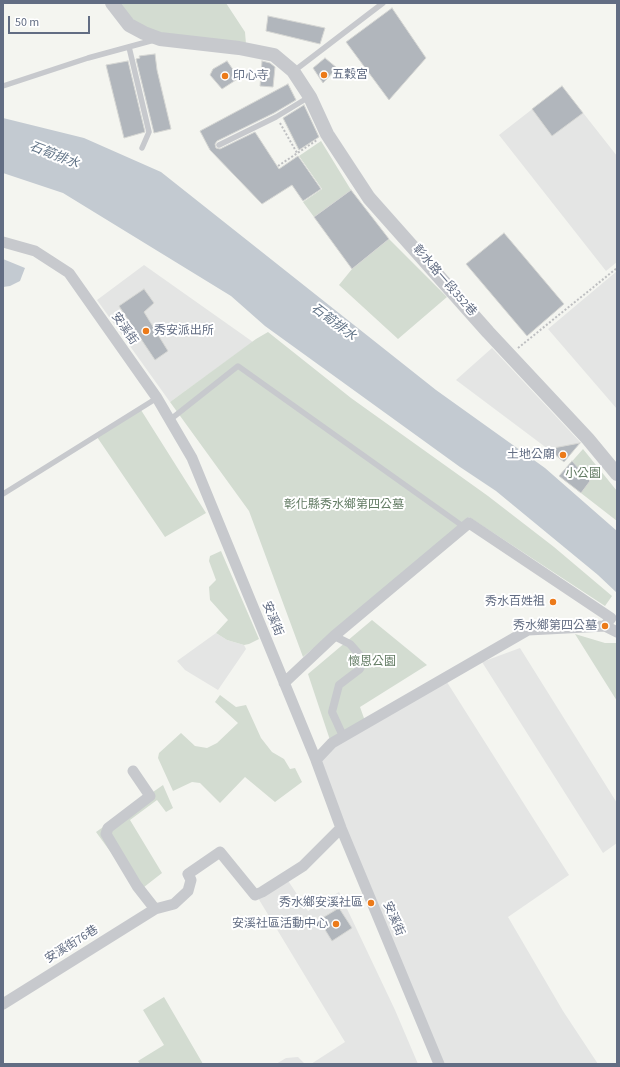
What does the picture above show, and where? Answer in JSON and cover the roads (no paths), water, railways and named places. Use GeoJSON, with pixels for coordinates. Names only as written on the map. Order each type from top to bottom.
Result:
{"type":"FeatureCollection","features":[{"type":"Feature","properties":{"kind":"street","name":"彰水路一段352巷"},"geometry":{"type":"LineString","coordinates":[[112,3],[129,26],[160,39],[239,48],[274,54],[293,71],[310,97],[327,134],[370,198],[488,332],[510,354],[617,474]]}},
{"type":"Feature","properties":{"kind":"street","name":"安溪街"},"geometry":{"type":"LineString","coordinates":[[3,242],[35,251],[69,273],[171,419],[192,458],[316,760],[341,828],[439,1064]]}},
{"type":"Feature","properties":{"kind":"street"},"geometry":{"type":"LineString","coordinates":[[284,683],[334,636],[469,523],[612,618],[605,626]]}},
{"type":"Feature","properties":{"kind":"street"},"geometry":{"type":"LineString","coordinates":[[316,760],[332,743],[343,736],[528,630],[605,626],[617,632]]}},
{"type":"Feature","properties":{"kind":"street"},"geometry":{"type":"LineString","coordinates":[[334,636],[350,644],[364,660],[360,669],[339,685],[332,712],[343,736]]}},
{"type":"Feature","properties":{"kind":"street"},"geometry":{"type":"LineString","coordinates":[[133,771],[150,796],[108,828],[106,834],[137,886],[155,909]]}},
{"type":"Feature","properties":{"kind":"street","name":"安溪街76巷"},"geometry":{"type":"LineString","coordinates":[[3,1004],[155,909],[174,904],[183,897],[190,885],[191,880],[188,874],[220,852],[255,895],[302,866],[341,828]]}},
{"type":"Feature","properties":{"kind":"lane"},"geometry":{"type":"LineString","coordinates":[[293,71],[383,3]]}},
{"type":"Feature","properties":{"kind":"lane"},"geometry":{"type":"LineString","coordinates":[[3,86],[88,58],[160,39]]}},
{"type":"Feature","properties":{"kind":"lane"},"geometry":{"type":"LineString","coordinates":[[129,47],[149,132],[142,148]]}},
{"type":"Feature","properties":{"kind":"lane"},"geometry":{"type":"LineString","coordinates":[[219,145],[276,117],[310,97]]}},
{"type":"Feature","properties":{"kind":"lane"},"geometry":{"type":"LineString","coordinates":[[171,419],[238,366],[464,527]]}},
{"type":"Feature","properties":{"kind":"lane"},"geometry":{"type":"LineString","coordinates":[[3,494],[157,398]]}},
{"type":"Feature","properties":{"kind":"water","name":"石筍排水"},"geometry":{"type":"Polygon","coordinates":[[[3,118],[84,138],[161,172],[436,390],[545,468],[617,531],[617,593],[598,575],[496,491],[460,467],[265,326],[231,296],[63,193],[3,173],[3,118]]]}},
{"type":"Feature","properties":{"kind":"water"},"geometry":{"type":"Polygon","coordinates":[[[3,259],[25,268],[20,281],[10,286],[3,287],[3,259]]]}},
{"type":"Feature","properties":{"kind":"place","name":"五穀宮"},"geometry":{"type":"Point","coordinates":[324,75]}},
{"type":"Feature","properties":{"kind":"place","name":"印心寺"},"geometry":{"type":"Point","coordinates":[225,76]}},
{"type":"Feature","properties":{"kind":"place","name":"秀安派出所"},"geometry":{"type":"Point","coordinates":[146,331]}},
{"type":"Feature","properties":{"kind":"place","name":"土地公廟"},"geometry":{"type":"Point","coordinates":[563,455]}},
{"type":"Feature","properties":{"kind":"place","name":"秀水百姓祖"},"geometry":{"type":"Point","coordinates":[553,602]}},
{"type":"Feature","properties":{"kind":"place","name":"秀水鄉第四公墓"},"geometry":{"type":"Point","coordinates":[605,626]}},
{"type":"Feature","properties":{"kind":"place","name":"秀水鄉安溪社區"},"geometry":{"type":"Point","coordinates":[371,903]}},
{"type":"Feature","properties":{"kind":"place","name":"安溪社區活動中心"},"geometry":{"type":"Point","coordinates":[336,924]}},
{"type":"Feature","properties":{"kind":"park label","name":"小公園"},"geometry":{"type":"Point","coordinates":[583,474]}},
{"type":"Feature","properties":{"kind":"park label","name":"彰化縣秀水鄉第四公墓"},"geometry":{"type":"Point","coordinates":[344,505]}},
{"type":"Feature","properties":{"kind":"park label","name":"懷恩公園"},"geometry":{"type":"Point","coordinates":[372,662]}}]}
